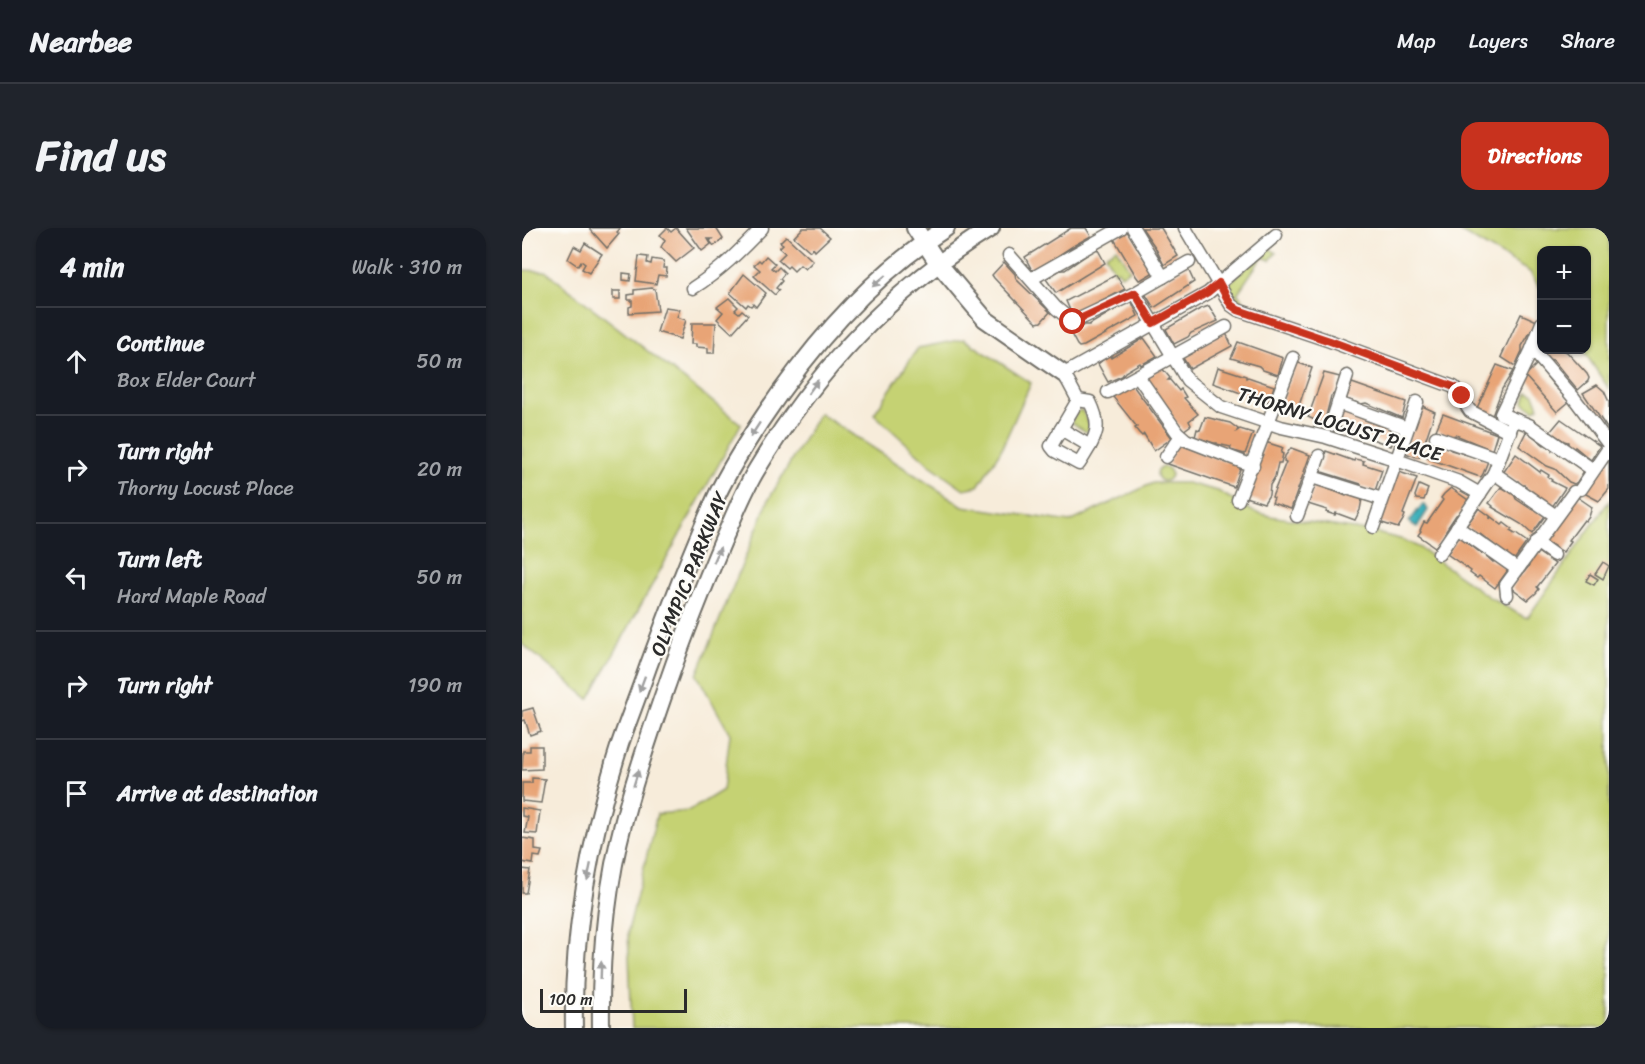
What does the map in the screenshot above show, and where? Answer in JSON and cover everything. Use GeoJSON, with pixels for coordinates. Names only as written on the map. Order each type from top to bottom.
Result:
{"type":"FeatureCollection","features":[{"type":"Feature","properties":{"kind":"main road"},"geometry":{"type":"LineString","coordinates":[[915,228],[938,263],[985,319],[1064,374]]}},
{"type":"Feature","properties":{"kind":"main road","name":"OLYMPIC PARKWAY"},"geometry":{"type":"LineString","coordinates":[[574,1028],[576,948],[601,814],[620,745],[674,596],[718,492],[738,455],[808,353],[870,289],[946,228]]}},
{"type":"Feature","properties":{"kind":"main road","name":"OLYMPIC PARKWAY"},"geometry":{"type":"LineString","coordinates":[[601,1028],[602,950],[623,822],[652,728],[695,606],[756,470],[824,371],[887,305],[938,263],[991,228]]}},
{"type":"Feature","properties":{"kind":"street"},"geometry":{"type":"LineString","coordinates":[[693,288],[719,271],[762,228]]}},
{"type":"Feature","properties":{"kind":"street"},"geometry":{"type":"LineString","coordinates":[[1031,279],[1121,228]]}},
{"type":"Feature","properties":{"kind":"street"},"geometry":{"type":"LineString","coordinates":[[1133,228],[1163,277]]}},
{"type":"Feature","properties":{"kind":"street"},"geometry":{"type":"LineString","coordinates":[[1185,228],[1231,305],[1238,310],[1454,387],[1470,411],[1510,432]]}},
{"type":"Feature","properties":{"kind":"street"},"geometry":{"type":"LineString","coordinates":[[1078,400],[1064,374],[1208,292],[1276,235]]}},
{"type":"Feature","properties":{"kind":"street"},"geometry":{"type":"LineString","coordinates":[[1009,255],[1073,322],[1135,293],[1189,262]]}},
{"type":"Feature","properties":{"kind":"street","name":"THORNY LOCUST PLACE"},"geometry":{"type":"LineString","coordinates":[[1135,293],[1187,380],[1221,407],[1269,423],[1326,437],[1394,464],[1459,482],[1480,494]]}},
{"type":"Feature","properties":{"kind":"street"},"geometry":{"type":"LineString","coordinates":[[1108,392],[1226,327]]}},
{"type":"Feature","properties":{"kind":"street"},"geometry":{"type":"LineString","coordinates":[[1537,336],[1502,414],[1529,425],[1593,470]]}},
{"type":"Feature","properties":{"kind":"street"},"geometry":{"type":"LineString","coordinates":[[1507,595],[1506,585],[1609,446],[1574,398],[1532,349]]}},
{"type":"Feature","properties":{"kind":"street"},"geometry":{"type":"LineString","coordinates":[[1238,500],[1293,358]]}},
{"type":"Feature","properties":{"kind":"street"},"geometry":{"type":"LineString","coordinates":[[1138,376],[1186,440],[1253,466]]}},
{"type":"Feature","properties":{"kind":"street"},"geometry":{"type":"LineString","coordinates":[[1331,425],[1347,376]]}},
{"type":"Feature","properties":{"kind":"street"},"geometry":{"type":"LineString","coordinates":[[1078,400],[1090,402],[1096,414],[1098,432],[1079,464],[1055,451],[1051,446],[1078,400]]}},
{"type":"Feature","properties":{"kind":"street"},"geometry":{"type":"LineString","coordinates":[[1373,527],[1417,402]]}},
{"type":"Feature","properties":{"kind":"street"},"geometry":{"type":"LineString","coordinates":[[1338,403],[1407,428]]}},
{"type":"Feature","properties":{"kind":"street"},"geometry":{"type":"LineString","coordinates":[[1439,554],[1494,473],[1515,420]]}},
{"type":"Feature","properties":{"kind":"street"},"geometry":{"type":"LineString","coordinates":[[1061,429],[1090,446]]}},
{"type":"Feature","properties":{"kind":"street"},"geometry":{"type":"LineString","coordinates":[[1166,457],[1181,436]]}},
{"type":"Feature","properties":{"kind":"street"},"geometry":{"type":"LineString","coordinates":[[1437,436],[1499,459]]}},
{"type":"Feature","properties":{"kind":"street"},"geometry":{"type":"LineString","coordinates":[[1297,516],[1319,456]]}},
{"type":"Feature","properties":{"kind":"street"},"geometry":{"type":"LineString","coordinates":[[1494,473],[1556,516]]}},
{"type":"Feature","properties":{"kind":"street"},"geometry":{"type":"LineString","coordinates":[[1312,477],[1382,499]]}},
{"type":"Feature","properties":{"kind":"street"},"geometry":{"type":"LineString","coordinates":[[1457,527],[1517,569]]}},
{"type":"Feature","properties":{"kind":"street"},"geometry":{"type":"LineString","coordinates":[[1536,542],[1554,555]]}},
{"type":"Feature","properties":{"kind":"green space"},"geometry":{"type":"Polygon","coordinates":[[[1454,228],[1609,228],[1609,389],[1586,354],[1591,354],[1591,246],[1537,246],[1537,283],[1530,272],[1454,228]]]}},
{"type":"Feature","properties":{"kind":"green space"},"geometry":{"type":"Polygon","coordinates":[[[1268,247],[1276,253],[1270,260],[1262,257],[1237,294],[1243,299],[1238,303],[1226,286],[1268,247]]]}},
{"type":"Feature","properties":{"kind":"green space"},"geometry":{"type":"Polygon","coordinates":[[[1116,248],[1130,270],[1121,275],[1118,270],[1115,272],[1105,255],[1116,248]]]}},
{"type":"Feature","properties":{"kind":"green space"},"geometry":{"type":"Polygon","coordinates":[[[522,270],[545,271],[741,424],[589,699],[522,644],[522,270]]]}},
{"type":"Feature","properties":{"kind":"green space"},"geometry":{"type":"Polygon","coordinates":[[[964,339],[1031,383],[1000,452],[978,486],[964,489],[930,465],[874,414],[918,348],[964,339]]]}},
{"type":"Feature","properties":{"kind":"green space"},"geometry":{"type":"Polygon","coordinates":[[[1527,392],[1534,394],[1539,407],[1534,410],[1524,402],[1527,392]]]}},
{"type":"Feature","properties":{"kind":"green space"},"geometry":{"type":"Polygon","coordinates":[[[1082,410],[1090,426],[1086,432],[1071,422],[1076,412],[1082,410]]]}},
{"type":"Feature","properties":{"kind":"green space"},"geometry":{"type":"Polygon","coordinates":[[[819,413],[963,506],[1070,522],[1153,483],[1187,483],[1218,491],[1252,511],[1270,516],[1372,532],[1404,540],[1420,548],[1492,599],[1524,617],[1528,617],[1609,501],[1609,1028],[632,1028],[628,931],[657,814],[689,811],[723,790],[730,734],[697,675],[769,499],[819,413]]]}},
{"type":"Feature","properties":{"kind":"green space"},"geometry":{"type":"Polygon","coordinates":[[[1161,467],[1167,467],[1171,474],[1167,481],[1161,481],[1157,477],[1157,471],[1161,467]]]}},
{"type":"Feature","properties":{"kind":"water"},"geometry":{"type":"Polygon","coordinates":[[[1422,505],[1425,505],[1428,510],[1417,527],[1409,522],[1422,505]]]}},
{"type":"Feature","properties":{"kind":"building"},"geometry":{"type":"Polygon","coordinates":[[[589,228],[621,228],[617,232],[619,234],[607,248],[589,228]]]}},
{"type":"Feature","properties":{"kind":"building"},"geometry":{"type":"Polygon","coordinates":[[[667,228],[671,232],[676,228],[694,248],[676,262],[661,247],[665,240],[660,235],[667,228]]]}},
{"type":"Feature","properties":{"kind":"building"},"geometry":{"type":"Polygon","coordinates":[[[686,228],[716,228],[723,239],[714,246],[710,241],[712,239],[708,239],[711,244],[702,251],[686,228]]]}},
{"type":"Feature","properties":{"kind":"building"},"geometry":{"type":"Polygon","coordinates":[[[803,228],[820,228],[830,237],[815,251],[813,248],[810,251],[794,237],[803,228]]]}},
{"type":"Feature","properties":{"kind":"building"},"geometry":{"type":"Polygon","coordinates":[[[1071,228],[1086,228],[1091,236],[1033,272],[1025,257],[1071,228]]]}},
{"type":"Feature","properties":{"kind":"building"},"geometry":{"type":"Polygon","coordinates":[[[1142,228],[1161,228],[1178,256],[1164,265],[1142,228]]]}},
{"type":"Feature","properties":{"kind":"building"},"geometry":{"type":"Polygon","coordinates":[[[1128,229],[1137,248],[1154,272],[1139,280],[1114,239],[1128,229]]]}},
{"type":"Feature","properties":{"kind":"building"},"geometry":{"type":"Polygon","coordinates":[[[786,236],[813,261],[805,269],[800,265],[794,271],[778,260],[785,253],[779,248],[783,244],[780,242],[786,236]]]}},
{"type":"Feature","properties":{"kind":"building"},"geometry":{"type":"Polygon","coordinates":[[[585,243],[602,254],[589,273],[582,269],[585,264],[581,261],[578,266],[568,259],[574,246],[581,250],[585,243]]]}},
{"type":"Feature","properties":{"kind":"building"},"geometry":{"type":"Polygon","coordinates":[[[1097,248],[1105,263],[1056,293],[1046,279],[1060,270],[1065,270],[1097,248]]]}},
{"type":"Feature","properties":{"kind":"building"},"geometry":{"type":"Polygon","coordinates":[[[639,256],[648,257],[647,263],[651,264],[652,259],[664,261],[663,268],[667,268],[666,276],[658,275],[656,284],[636,281],[639,256]]]}},
{"type":"Feature","properties":{"kind":"building"},"geometry":{"type":"Polygon","coordinates":[[[766,256],[775,264],[771,268],[775,271],[779,267],[785,273],[780,279],[782,281],[776,288],[779,290],[775,295],[754,276],[760,270],[754,265],[766,256]]]}},
{"type":"Feature","properties":{"kind":"building"},"geometry":{"type":"Polygon","coordinates":[[[1004,262],[1015,274],[1016,279],[1050,312],[1041,322],[1037,323],[992,275],[1004,262]]]}},
{"type":"Feature","properties":{"kind":"building"},"geometry":{"type":"Polygon","coordinates":[[[1187,267],[1194,282],[1154,308],[1144,292],[1187,267]]]}},
{"type":"Feature","properties":{"kind":"building"},"geometry":{"type":"Polygon","coordinates":[[[623,273],[631,274],[630,281],[623,280],[623,273]]]}},
{"type":"Feature","properties":{"kind":"building"},"geometry":{"type":"Polygon","coordinates":[[[744,274],[766,293],[756,307],[748,304],[746,307],[730,293],[744,274]]]}},
{"type":"Feature","properties":{"kind":"building"},"geometry":{"type":"Polygon","coordinates":[[[1116,275],[1125,289],[1073,317],[1066,301],[1116,275]]]}},
{"type":"Feature","properties":{"kind":"building"},"geometry":{"type":"Polygon","coordinates":[[[655,289],[658,311],[629,313],[632,300],[628,300],[628,295],[634,294],[634,290],[655,289]]]}},
{"type":"Feature","properties":{"kind":"building"},"geometry":{"type":"Polygon","coordinates":[[[613,291],[620,291],[620,299],[613,299],[613,291]]]}},
{"type":"Feature","properties":{"kind":"building"},"geometry":{"type":"Polygon","coordinates":[[[729,298],[738,307],[735,310],[739,313],[742,310],[748,315],[732,333],[717,319],[723,312],[717,307],[729,298]]]}},
{"type":"Feature","properties":{"kind":"building"},"geometry":{"type":"Polygon","coordinates":[[[1131,300],[1138,316],[1084,346],[1077,345],[1070,332],[1089,325],[1131,300]]]}},
{"type":"Feature","properties":{"kind":"building"},"geometry":{"type":"Polygon","coordinates":[[[1209,306],[1218,321],[1191,333],[1174,344],[1166,329],[1209,306]]]}},
{"type":"Feature","properties":{"kind":"building"},"geometry":{"type":"Polygon","coordinates":[[[665,307],[680,309],[677,317],[686,320],[680,339],[657,332],[665,307]]]}},
{"type":"Feature","properties":{"kind":"building"},"geometry":{"type":"Polygon","coordinates":[[[1521,314],[1537,321],[1522,346],[1515,366],[1501,357],[1521,314]]]}},
{"type":"Feature","properties":{"kind":"building"},"geometry":{"type":"Polygon","coordinates":[[[692,323],[716,323],[714,353],[708,353],[708,348],[691,344],[692,323]]]}},
{"type":"Feature","properties":{"kind":"building"},"geometry":{"type":"Polygon","coordinates":[[[1225,331],[1232,346],[1190,369],[1181,355],[1225,331]]]}},
{"type":"Feature","properties":{"kind":"building"},"geometry":{"type":"Polygon","coordinates":[[[1144,338],[1157,356],[1108,382],[1098,364],[1109,355],[1111,358],[1144,338]]]}},
{"type":"Feature","properties":{"kind":"building"},"geometry":{"type":"Polygon","coordinates":[[[1238,342],[1283,358],[1278,375],[1263,370],[1259,366],[1231,358],[1238,342]]]}},
{"type":"Feature","properties":{"kind":"building"},"geometry":{"type":"Polygon","coordinates":[[[1544,354],[1569,354],[1587,374],[1588,381],[1578,390],[1553,360],[1548,359],[1544,354]]]}},
{"type":"Feature","properties":{"kind":"building"},"geometry":{"type":"Polygon","coordinates":[[[1296,362],[1312,368],[1296,414],[1279,409],[1296,362]]]}},
{"type":"Feature","properties":{"kind":"building"},"geometry":{"type":"Polygon","coordinates":[[[1537,364],[1555,387],[1570,401],[1557,412],[1525,376],[1537,364]]]}},
{"type":"Feature","properties":{"kind":"building"},"geometry":{"type":"Polygon","coordinates":[[[1497,365],[1513,371],[1502,389],[1492,416],[1477,408],[1497,365]]]}},
{"type":"Feature","properties":{"kind":"building"},"geometry":{"type":"Polygon","coordinates":[[[1161,367],[1170,378],[1168,380],[1179,391],[1181,389],[1186,397],[1184,398],[1198,414],[1189,421],[1191,425],[1183,431],[1144,380],[1161,367]]]}},
{"type":"Feature","properties":{"kind":"building"},"geometry":{"type":"Polygon","coordinates":[[[1218,367],[1274,386],[1270,400],[1263,401],[1213,383],[1218,367]]]}},
{"type":"Feature","properties":{"kind":"building"},"geometry":{"type":"Polygon","coordinates":[[[1324,373],[1340,377],[1335,393],[1331,396],[1324,424],[1308,417],[1324,373]]]}},
{"type":"Feature","properties":{"kind":"building"},"geometry":{"type":"Polygon","coordinates":[[[1131,383],[1172,438],[1154,451],[1144,434],[1142,436],[1139,433],[1135,428],[1137,427],[1113,397],[1131,383]]]}},
{"type":"Feature","properties":{"kind":"building"},"geometry":{"type":"Polygon","coordinates":[[[1352,383],[1406,402],[1402,418],[1366,403],[1361,404],[1346,399],[1352,383]]]}},
{"type":"Feature","properties":{"kind":"building"},"geometry":{"type":"Polygon","coordinates":[[[1597,385],[1604,391],[1609,402],[1609,431],[1583,393],[1597,385]]]}},
{"type":"Feature","properties":{"kind":"building"},"geometry":{"type":"Polygon","coordinates":[[[1420,405],[1435,412],[1421,453],[1419,457],[1416,457],[1403,452],[1420,405]]]}},
{"type":"Feature","properties":{"kind":"building"},"geometry":{"type":"Polygon","coordinates":[[[1342,410],[1377,425],[1398,430],[1391,446],[1337,426],[1342,410]]]}},
{"type":"Feature","properties":{"kind":"building"},"geometry":{"type":"Polygon","coordinates":[[[1443,414],[1497,434],[1492,450],[1456,435],[1451,436],[1436,430],[1443,414]]]}},
{"type":"Feature","properties":{"kind":"building"},"geometry":{"type":"Polygon","coordinates":[[[1205,417],[1230,423],[1238,429],[1237,431],[1240,429],[1253,433],[1245,454],[1230,450],[1231,447],[1195,437],[1205,417]]]}},
{"type":"Feature","properties":{"kind":"building"},"geometry":{"type":"Polygon","coordinates":[[[1561,419],[1600,446],[1591,460],[1575,447],[1574,449],[1568,445],[1568,442],[1550,432],[1561,419]]]}},
{"type":"Feature","properties":{"kind":"building"},"geometry":{"type":"Polygon","coordinates":[[[1526,432],[1544,445],[1546,443],[1552,451],[1554,449],[1560,453],[1558,455],[1561,454],[1584,471],[1577,482],[1574,484],[1569,482],[1555,469],[1519,446],[1526,432]]]}},
{"type":"Feature","properties":{"kind":"building"},"geometry":{"type":"Polygon","coordinates":[[[1265,442],[1283,448],[1281,453],[1283,454],[1264,503],[1245,497],[1265,442]]]}},
{"type":"Feature","properties":{"kind":"building"},"geometry":{"type":"Polygon","coordinates":[[[1432,442],[1488,461],[1481,477],[1427,458],[1432,442]]]}},
{"type":"Feature","properties":{"kind":"building"},"geometry":{"type":"Polygon","coordinates":[[[1176,443],[1241,466],[1234,487],[1168,464],[1176,443]]]}},
{"type":"Feature","properties":{"kind":"building"},"geometry":{"type":"Polygon","coordinates":[[[1291,448],[1310,455],[1291,509],[1272,503],[1274,498],[1272,497],[1286,462],[1284,461],[1285,456],[1291,448]]]}},
{"type":"Feature","properties":{"kind":"building"},"geometry":{"type":"Polygon","coordinates":[[[1326,451],[1354,461],[1355,459],[1364,461],[1363,464],[1382,470],[1375,491],[1360,486],[1361,484],[1319,471],[1326,451]]]}},
{"type":"Feature","properties":{"kind":"building"},"geometry":{"type":"Polygon","coordinates":[[[1516,454],[1540,472],[1541,470],[1549,475],[1551,481],[1565,488],[1552,507],[1525,488],[1526,486],[1523,487],[1517,483],[1519,481],[1503,473],[1516,454]]]}},
{"type":"Feature","properties":{"kind":"building"},"geometry":{"type":"Polygon","coordinates":[[[1609,456],[1609,489],[1599,501],[1584,493],[1608,461],[1606,459],[1609,456]]]}},
{"type":"Feature","properties":{"kind":"building"},"geometry":{"type":"Polygon","coordinates":[[[1396,471],[1417,478],[1403,514],[1405,515],[1398,528],[1379,522],[1396,471]]]}},
{"type":"Feature","properties":{"kind":"building"},"geometry":{"type":"Polygon","coordinates":[[[1315,483],[1346,496],[1347,494],[1362,499],[1355,520],[1308,504],[1315,483]]]}},
{"type":"Feature","properties":{"kind":"building"},"geometry":{"type":"Polygon","coordinates":[[[1419,485],[1428,489],[1424,500],[1416,499],[1415,496],[1419,485]]]}},
{"type":"Feature","properties":{"kind":"building"},"geometry":{"type":"Polygon","coordinates":[[[1501,487],[1514,494],[1516,499],[1531,509],[1532,507],[1545,516],[1532,534],[1489,503],[1501,487]]]}},
{"type":"Feature","properties":{"kind":"building"},"geometry":{"type":"Polygon","coordinates":[[[1451,488],[1468,500],[1435,547],[1418,535],[1424,522],[1427,523],[1443,500],[1441,498],[1451,488]]]}},
{"type":"Feature","properties":{"kind":"building"},"geometry":{"type":"Polygon","coordinates":[[[1576,496],[1592,507],[1589,517],[1586,521],[1584,520],[1569,540],[1571,541],[1563,552],[1544,540],[1555,528],[1576,496]]]}},
{"type":"Feature","properties":{"kind":"building"},"geometry":{"type":"Polygon","coordinates":[[[1479,508],[1490,516],[1490,519],[1491,517],[1502,525],[1504,523],[1512,529],[1510,531],[1514,535],[1516,534],[1527,542],[1514,560],[1466,526],[1479,508]]]}},
{"type":"Feature","properties":{"kind":"building"},"geometry":{"type":"Polygon","coordinates":[[[1459,536],[1493,562],[1495,561],[1508,570],[1495,588],[1479,576],[1477,578],[1447,554],[1459,536]]]}},
{"type":"Feature","properties":{"kind":"building"},"geometry":{"type":"Polygon","coordinates":[[[1536,551],[1555,564],[1537,587],[1539,589],[1536,593],[1528,600],[1512,588],[1519,575],[1521,576],[1529,566],[1527,565],[1536,551]]]}},
{"type":"Feature","properties":{"kind":"building"},"geometry":{"type":"Polygon","coordinates":[[[1603,562],[1609,566],[1603,579],[1595,574],[1603,562]]]}},
{"type":"Feature","properties":{"kind":"building"},"geometry":{"type":"Polygon","coordinates":[[[1590,574],[1598,579],[1594,585],[1586,581],[1590,574]]]}},
{"type":"Feature","properties":{"kind":"building"},"geometry":{"type":"Polygon","coordinates":[[[533,708],[541,731],[530,735],[525,720],[522,721],[522,711],[533,708]]]}},
{"type":"Feature","properties":{"kind":"building"},"geometry":{"type":"Polygon","coordinates":[[[530,746],[542,746],[542,769],[522,770],[523,751],[530,751],[530,746]]]}},
{"type":"Feature","properties":{"kind":"building"},"geometry":{"type":"Polygon","coordinates":[[[532,778],[545,779],[541,803],[522,801],[522,783],[532,783],[532,778]]]}},
{"type":"Feature","properties":{"kind":"building"},"geometry":{"type":"Polygon","coordinates":[[[522,808],[540,811],[537,834],[525,833],[528,817],[522,816],[522,808]]]}},
{"type":"Feature","properties":{"kind":"building"},"geometry":{"type":"Polygon","coordinates":[[[522,838],[535,840],[535,850],[542,851],[540,857],[534,856],[533,864],[522,862],[522,838]]]}},
{"type":"Feature","properties":{"kind":"building"},"geometry":{"type":"Polygon","coordinates":[[[522,869],[530,870],[526,893],[522,893],[522,869]]]}},
{"type":"Feature","properties":{"kind":"route"},"geometry":{"type":"LineString","coordinates":[[1073,322],[1135,293],[1153,323],[1208,292],[1219,283],[1231,305],[1238,310],[1454,387],[1462,396]]}}]}
